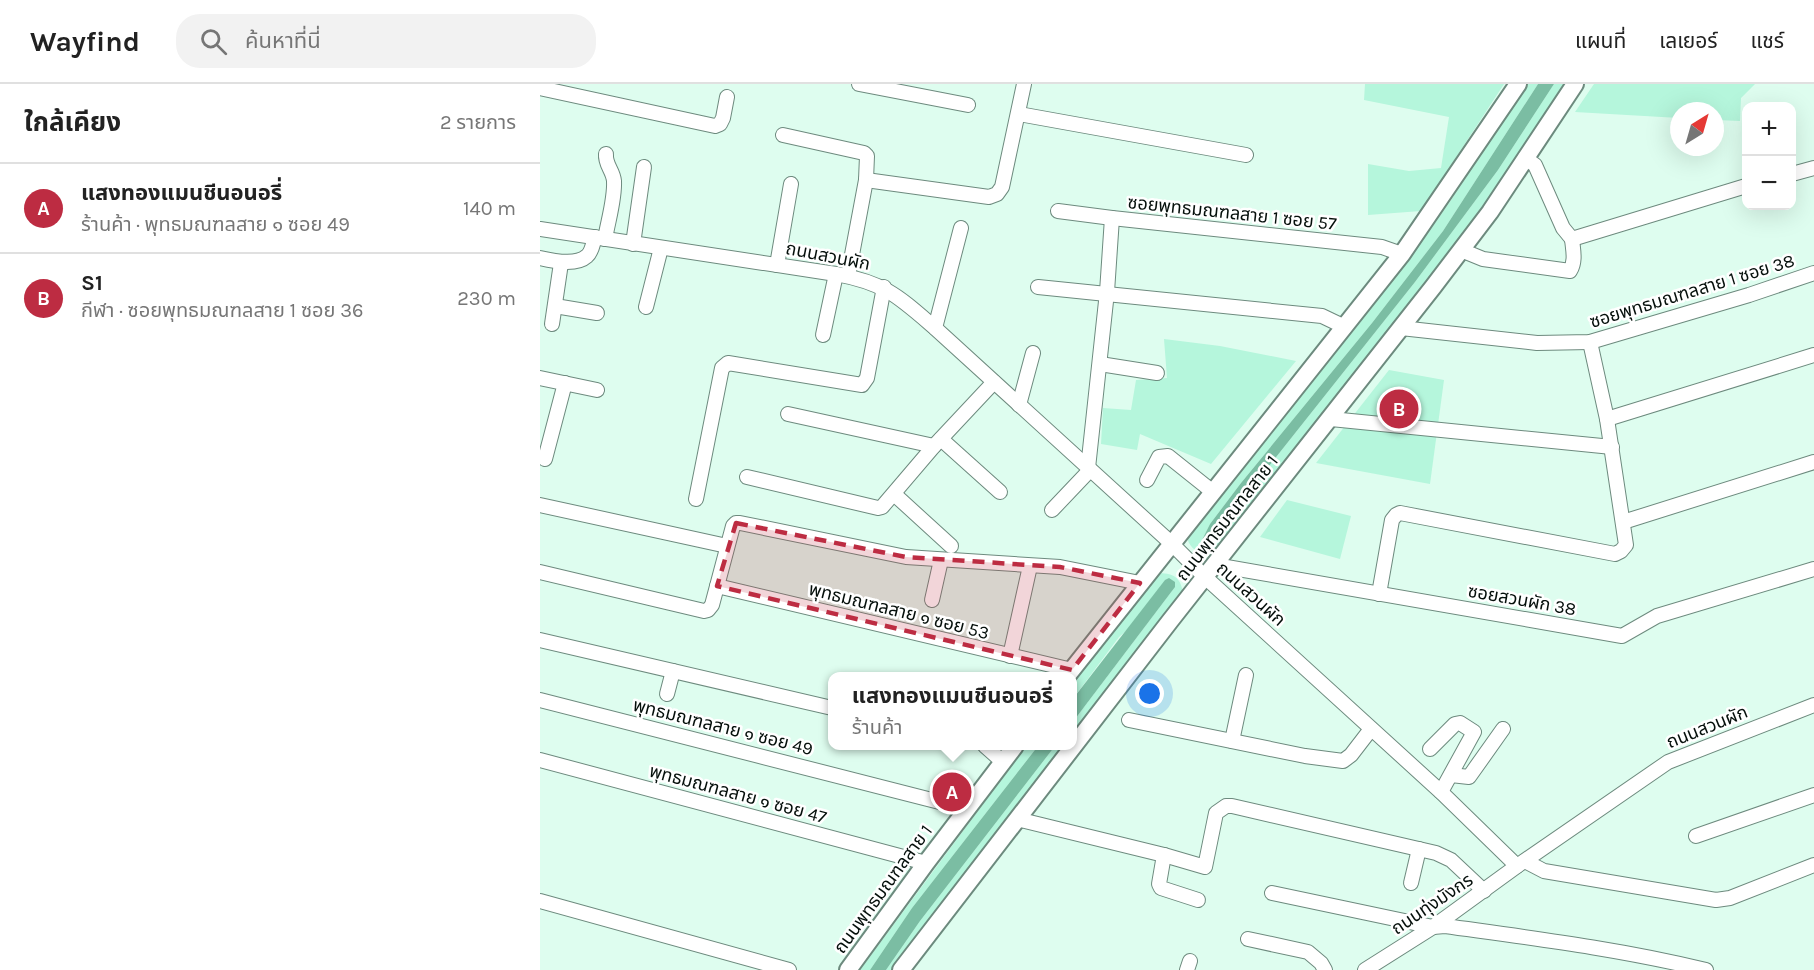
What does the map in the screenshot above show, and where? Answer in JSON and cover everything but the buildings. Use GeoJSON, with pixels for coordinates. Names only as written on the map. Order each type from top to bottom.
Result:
{"type":"FeatureCollection","features":[{"type":"Feature","properties":{"kind":"main road","name":"ถนนพุทธมณฑลสาย 1"},"geometry":{"type":"LineString","coordinates":[[1070,672],[1140,583],[1174,546],[1213,492],[1402,254],[1518,84]]}},
{"type":"Feature","properties":{"kind":"main road","name":"ถนนพุทธมณฑลสาย 1"},"geometry":{"type":"LineString","coordinates":[[1077,740],[1206,571],[1330,419],[1490,212],[1575,84]]}},
{"type":"Feature","properties":{"kind":"main road","name":"ถนนพุทธมณฑลสาย 1"},"geometry":{"type":"LineString","coordinates":[[848,970],[1012,750]]}},
{"type":"Feature","properties":{"kind":"main road","name":"ถนนพุทธมณฑลสาย 1"},"geometry":{"type":"LineString","coordinates":[[901,970],[1070,750]]}},
{"type":"Feature","properties":{"kind":"street"},"geometry":{"type":"LineString","coordinates":[[866,180],[989,196],[997,194],[1002,188],[1024,84]]}},
{"type":"Feature","properties":{"kind":"street"},"geometry":{"type":"LineString","coordinates":[[869,85],[937,91],[968,105]]}},
{"type":"Feature","properties":{"kind":"street"},"geometry":{"type":"LineString","coordinates":[[540,88],[715,126],[720,124],[723,118],[727,97]]}},
{"type":"Feature","properties":{"kind":"street"},"geometry":{"type":"LineString","coordinates":[[1018,114],[1246,155]]}},
{"type":"Feature","properties":{"kind":"street"},"geometry":{"type":"LineString","coordinates":[[783,135],[864,153],[868,161],[866,180],[842,275],[823,335]]}},
{"type":"Feature","properties":{"kind":"street"},"geometry":{"type":"LineString","coordinates":[[540,258],[561,263],[586,257],[600,238],[614,183],[612,173],[606,163],[606,153]]}},
{"type":"Feature","properties":{"kind":"street"},"geometry":{"type":"LineString","coordinates":[[1461,250],[1483,259],[1570,271],[1574,256],[1572,239],[1563,228],[1535,165],[1525,158]]}},
{"type":"Feature","properties":{"kind":"street"},"geometry":{"type":"LineString","coordinates":[[633,244],[644,166]]}},
{"type":"Feature","properties":{"kind":"street"},"geometry":{"type":"LineString","coordinates":[[1796,173],[1814,168]]}},
{"type":"Feature","properties":{"kind":"street"},"geometry":{"type":"LineString","coordinates":[[777,265],[791,184]]}},
{"type":"Feature","properties":{"kind":"street"},"geometry":{"type":"LineString","coordinates":[[1572,239],[1742,187]]}},
{"type":"Feature","properties":{"kind":"street","name":"ซอยพุทธมณฑลสาย 1 ซอย 57"},"geometry":{"type":"LineString","coordinates":[[1058,211],[1382,247],[1402,254]]}},
{"type":"Feature","properties":{"kind":"street"},"geometry":{"type":"LineString","coordinates":[[1052,510],[1089,469],[1112,218]]}},
{"type":"Feature","properties":{"kind":"street"},"geometry":{"type":"LineString","coordinates":[[935,328],[961,228]]}},
{"type":"Feature","properties":{"kind":"street","name":"ถนนสวนผัก"},"geometry":{"type":"LineString","coordinates":[[540,230],[842,275],[884,287],[935,328],[1174,546],[1206,571],[1371,729],[1521,863],[1668,762],[1814,705]]}},
{"type":"Feature","properties":{"kind":"street"},"geometry":{"type":"LineString","coordinates":[[646,307],[661,248]]}},
{"type":"Feature","properties":{"kind":"street"},"geometry":{"type":"LineString","coordinates":[[552,324],[561,263]]}},
{"type":"Feature","properties":{"kind":"street","name":"ซอยพุทธมณฑลสาย 1 ซอย 38"},"geometry":{"type":"LineString","coordinates":[[1401,328],[1537,343],[1590,342],[1749,295],[1814,273]]}},
{"type":"Feature","properties":{"kind":"street"},"geometry":{"type":"LineString","coordinates":[[696,499],[724,364],[862,385],[867,378],[884,287]]}},
{"type":"Feature","properties":{"kind":"street"},"geometry":{"type":"LineString","coordinates":[[1038,287],[1107,292],[1322,316],[1345,327]]}},
{"type":"Feature","properties":{"kind":"street"},"geometry":{"type":"LineString","coordinates":[[555,306],[597,313]]}},
{"type":"Feature","properties":{"kind":"street"},"geometry":{"type":"LineString","coordinates":[[1379,594],[1392,520],[1400,513],[1615,554],[1622,551],[1626,545],[1623,522],[1607,418],[1590,342]]}},
{"type":"Feature","properties":{"kind":"street"},"geometry":{"type":"LineString","coordinates":[[1019,405],[1033,353]]}},
{"type":"Feature","properties":{"kind":"street"},"geometry":{"type":"LineString","coordinates":[[1607,418],[1814,355]]}},
{"type":"Feature","properties":{"kind":"street"},"geometry":{"type":"LineString","coordinates":[[1100,364],[1157,373]]}},
{"type":"Feature","properties":{"kind":"street"},"geometry":{"type":"LineString","coordinates":[[540,378],[597,390]]}},
{"type":"Feature","properties":{"kind":"street"},"geometry":{"type":"LineString","coordinates":[[747,477],[878,508],[886,504],[938,442],[994,382]]}},
{"type":"Feature","properties":{"kind":"street"},"geometry":{"type":"LineString","coordinates":[[545,459],[564,383]]}},
{"type":"Feature","properties":{"kind":"street"},"geometry":{"type":"LineString","coordinates":[[788,414],[938,442],[1000,492]]}},
{"type":"Feature","properties":{"kind":"street"},"geometry":{"type":"LineString","coordinates":[[1330,419],[1611,447]]}},
{"type":"Feature","properties":{"kind":"street"},"geometry":{"type":"LineString","coordinates":[[1147,480],[1159,457],[1167,456],[1213,492]]}},
{"type":"Feature","properties":{"kind":"street"},"geometry":{"type":"LineString","coordinates":[[1623,522],[1814,462]]}},
{"type":"Feature","properties":{"kind":"street"},"geometry":{"type":"LineString","coordinates":[[894,494],[951,546]]}},
{"type":"Feature","properties":{"kind":"street"},"geometry":{"type":"LineString","coordinates":[[540,505],[727,546]]}},
{"type":"Feature","properties":{"kind":"street"},"geometry":{"type":"LineString","coordinates":[[540,572],[704,611],[712,605],[733,526],[741,523],[871,550],[941,560],[1060,567],[1140,583]]}},
{"type":"Feature","properties":{"kind":"street"},"geometry":{"type":"LineString","coordinates":[[932,600],[941,560]]}},
{"type":"Feature","properties":{"kind":"street"},"geometry":{"type":"LineString","coordinates":[[1010,656],[1029,566]]}},
{"type":"Feature","properties":{"kind":"street","name":"ซอยสวนผัก 38"},"geometry":{"type":"LineString","coordinates":[[1206,571],[1379,594],[1622,636],[1657,616],[1814,569]]}},
{"type":"Feature","properties":{"kind":"street","name":"พุทธมณฑลสาย ๑ ซอย 53"},"geometry":{"type":"LineString","coordinates":[[717,586],[1010,656],[1066,672]]}},
{"type":"Feature","properties":{"kind":"street"},"geometry":{"type":"LineString","coordinates":[[540,640],[828,707]]}},
{"type":"Feature","properties":{"kind":"street"},"geometry":{"type":"LineString","coordinates":[[667,694],[673,671]]}},
{"type":"Feature","properties":{"kind":"street"},"geometry":{"type":"LineString","coordinates":[[1232,741],[1246,675]]}},
{"type":"Feature","properties":{"kind":"street","name":"พุทธมณฑลสาย ๑ ซอย 49"},"geometry":{"type":"LineString","coordinates":[[540,700],[967,809]]}},
{"type":"Feature","properties":{"kind":"street"},"geometry":{"type":"LineString","coordinates":[[1129,720],[1329,761],[1343,761],[1351,755],[1371,729]]}},
{"type":"Feature","properties":{"kind":"street"},"geometry":{"type":"LineString","coordinates":[[1430,748],[1455,724],[1460,723],[1473,729],[1474,735],[1441,792]]}},
{"type":"Feature","properties":{"kind":"street"},"geometry":{"type":"LineString","coordinates":[[1451,775],[1469,777],[1503,729]]}},
{"type":"Feature","properties":{"kind":"street"},"geometry":{"type":"LineString","coordinates":[[990,750],[1003,762]]}},
{"type":"Feature","properties":{"kind":"street","name":"พุทธมณฑลสาย ๑ ซอย 47"},"geometry":{"type":"LineString","coordinates":[[540,760],[926,863]]}},
{"type":"Feature","properties":{"kind":"street"},"geometry":{"type":"LineString","coordinates":[[1696,836],[1814,795]]}},
{"type":"Feature","properties":{"kind":"street"},"geometry":{"type":"LineString","coordinates":[[1017,819],[1204,867],[1216,813],[1226,806],[1233,806],[1445,856],[1484,891]]}},
{"type":"Feature","properties":{"kind":"street"},"geometry":{"type":"LineString","coordinates":[[1411,883],[1419,849]]}},
{"type":"Feature","properties":{"kind":"street"},"geometry":{"type":"LineString","coordinates":[[1164,855],[1159,884],[1161,888],[1198,900]]}},
{"type":"Feature","properties":{"kind":"street"},"geometry":{"type":"LineString","coordinates":[[1521,863],[1544,871],[1716,900],[1730,898],[1814,866]]}},
{"type":"Feature","properties":{"kind":"street","name":"ถนนทุ่งมังกร"},"geometry":{"type":"LineString","coordinates":[[1370,970],[1521,863]]}},
{"type":"Feature","properties":{"kind":"street"},"geometry":{"type":"LineString","coordinates":[[1272,893],[1433,927],[1445,926],[1586,946],[1706,970]]}},
{"type":"Feature","properties":{"kind":"street"},"geometry":{"type":"LineString","coordinates":[[540,901],[789,970]]}},
{"type":"Feature","properties":{"kind":"street"},"geometry":{"type":"LineString","coordinates":[[1248,939],[1308,952],[1321,963],[1325,970]]}},
{"type":"Feature","properties":{"kind":"highlighted area"},"geometry":{"type":"Polygon","coordinates":[[[736,523],[906,557],[1060,567],[1140,583],[1072,670],[717,586],[736,523]]]}},
{"type":"Feature","properties":{"kind":"shaded area"},"geometry":{"type":"Polygon","coordinates":[[[1365,84],[1504,84],[1421,211],[1368,215],[1368,164],[1409,171],[1441,168],[1449,117],[1364,100],[1365,84]]]}},
{"type":"Feature","properties":{"kind":"shaded area"},"geometry":{"type":"Polygon","coordinates":[[[1526,84],[1538,84],[1443,231],[1372,323],[1241,483],[1210,524],[1201,542],[1208,543],[1415,282],[1498,170],[1554,84],[1565,84],[1505,176],[1383,340],[1214,551],[1202,555],[1190,545],[1187,536],[1425,237],[1526,84]]]}},
{"type":"Feature","properties":{"kind":"shaded area"},"geometry":{"type":"Polygon","coordinates":[[[1538,84],[1554,84],[1498,170],[1415,282],[1208,543],[1201,542],[1210,524],[1241,483],[1372,323],[1443,231],[1538,84]]]}},
{"type":"Feature","properties":{"kind":"shaded area"},"geometry":{"type":"Polygon","coordinates":[[[1594,84],[1755,84],[1741,98],[1740,121],[1724,120],[1724,102],[1670,102],[1670,117],[1575,112],[1594,84]]]}},
{"type":"Feature","properties":{"kind":"shaded area"},"geometry":{"type":"Polygon","coordinates":[[[1164,339],[1220,346],[1296,361],[1211,464],[1140,434],[1137,450],[1101,444],[1103,408],[1131,410],[1136,380],[1167,378],[1164,339]]]}},
{"type":"Feature","properties":{"kind":"shaded area"},"geometry":{"type":"Polygon","coordinates":[[[1389,370],[1444,380],[1430,484],[1316,463],[1389,370]]]}},
{"type":"Feature","properties":{"kind":"shaded area"},"geometry":{"type":"Polygon","coordinates":[[[1287,500],[1351,516],[1340,559],[1260,537],[1287,500]]]}},
{"type":"Feature","properties":{"kind":"shaded area"},"geometry":{"type":"Polygon","coordinates":[[[1160,573],[1176,577],[1183,592],[1077,730],[1077,716],[1175,587],[1119,637],[1077,693],[1077,677],[1153,575],[1160,573]]]}},
{"type":"Feature","properties":{"kind":"shaded area"},"geometry":{"type":"Polygon","coordinates":[[[1169,578],[1175,582],[1175,587],[1077,716],[1077,694],[1165,580],[1169,578]]]}},
{"type":"Feature","properties":{"kind":"shaded area"},"geometry":{"type":"Polygon","coordinates":[[[1023,750],[1035,750],[912,908],[870,970],[860,970],[1023,750]]]}},
{"type":"Feature","properties":{"kind":"shaded area"},"geometry":{"type":"Polygon","coordinates":[[[1035,750],[1052,750],[920,921],[886,970],[870,970],[912,908],[1035,750]]]}},
{"type":"Feature","properties":{"kind":"shaded area"},"geometry":{"type":"Polygon","coordinates":[[[1052,750],[1062,750],[894,970],[886,970],[920,921],[1052,750]]]}},
{"type":"Feature","properties":{"kind":"place","name":"S1"},"geometry":{"type":"Point","coordinates":[1399,409]}},
{"type":"Feature","properties":{"kind":"place","name":"แสงทองแมนชีนอนอรี่"},"geometry":{"type":"Point","coordinates":[952,792]}}]}
